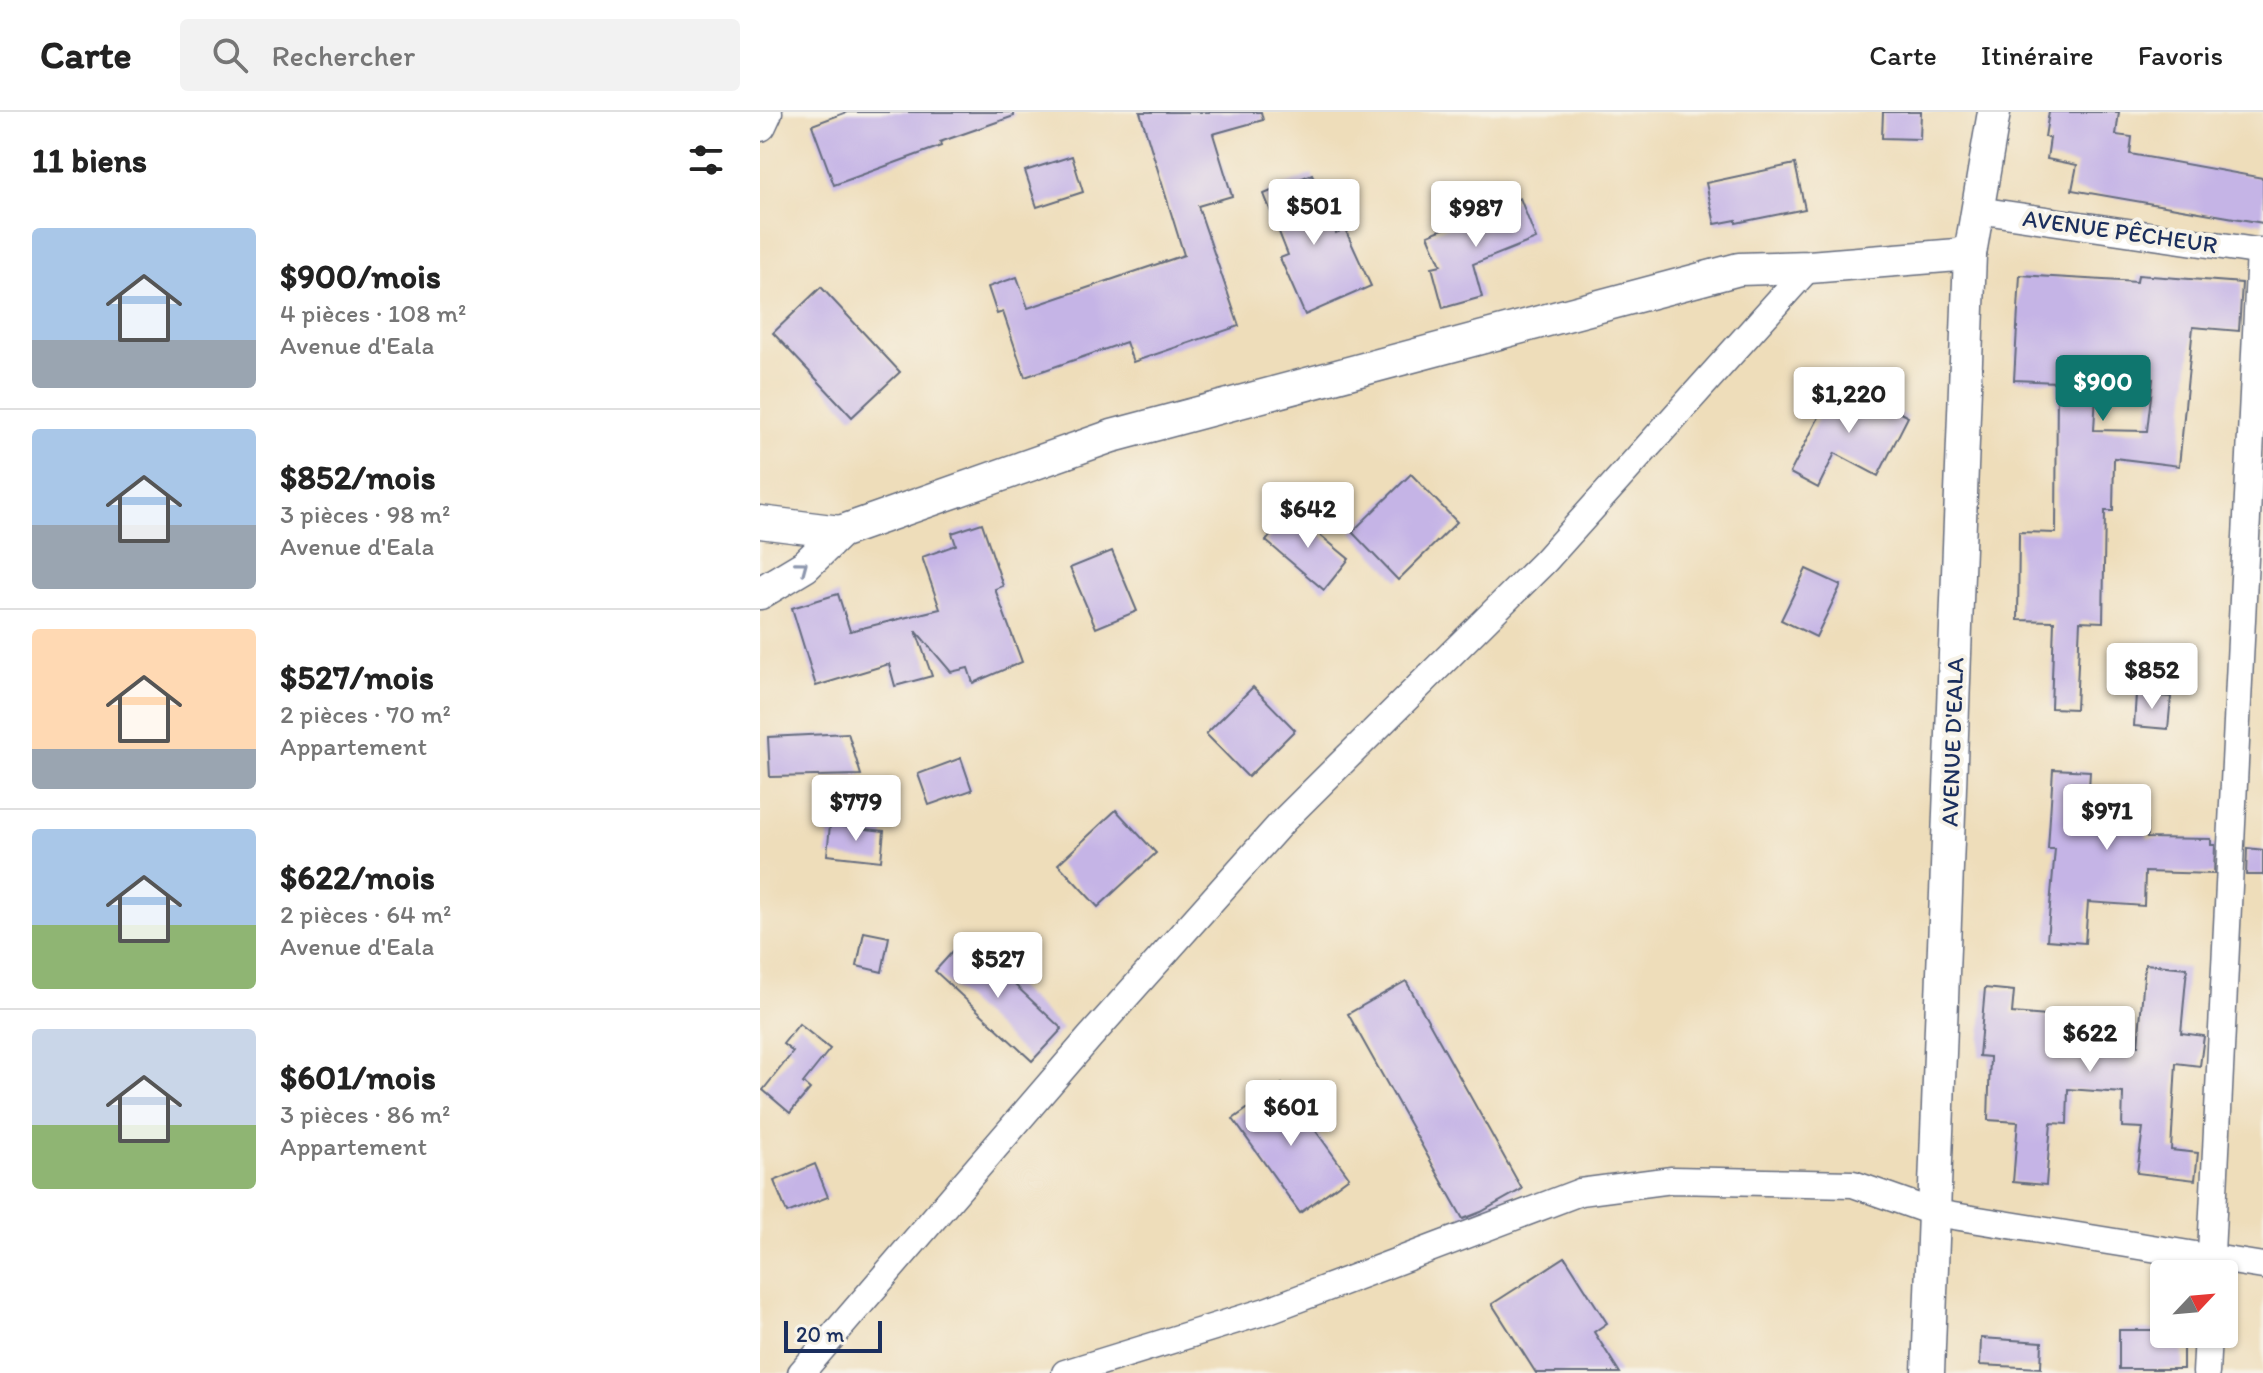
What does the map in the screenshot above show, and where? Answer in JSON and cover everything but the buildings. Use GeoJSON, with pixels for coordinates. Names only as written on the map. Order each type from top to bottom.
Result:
{"type":"FeatureCollection","features":[{"type":"Feature","properties":{"kind":"street"},"geometry":{"type":"LineString","coordinates":[[760,125],[766,112]]}},
{"type":"Feature","properties":{"kind":"street","name":"AVENUE D'EALA"},"geometry":{"type":"LineString","coordinates":[[1928,1373],[1970,254],[1994,112]]}},
{"type":"Feature","properties":{"kind":"street","name":"AVENUE PÊCHEUR"},"geometry":{"type":"LineString","coordinates":[[1977,210],[2261,252]]}},
{"type":"Feature","properties":{"kind":"street"},"geometry":{"type":"LineString","coordinates":[[2210,1260],[2261,252]]}},
{"type":"Feature","properties":{"kind":"street"},"geometry":{"type":"LineString","coordinates":[[760,593],[805,566],[840,532],[1112,436],[1739,269],[1809,267],[1970,254]]}},
{"type":"Feature","properties":{"kind":"street"},"geometry":{"type":"LineString","coordinates":[[801,1373],[1090,1037],[1284,820],[1545,561],[1809,267]]}},
{"type":"Feature","properties":{"kind":"street"},"geometry":{"type":"LineString","coordinates":[[760,522],[840,532]]}},
{"type":"Feature","properties":{"kind":"street"},"geometry":{"type":"LineString","coordinates":[[1065,1373],[1266,1311],[1580,1192],[1672,1180],[1853,1184],[1935,1213],[2179,1260]]}},
{"type":"Feature","properties":{"kind":"street"},"geometry":{"type":"LineString","coordinates":[[2238,1266],[2263,1266]]}},
{"type":"Feature","properties":{"kind":"street"},"geometry":{"type":"LineString","coordinates":[[2206,1373],[2207,1348]]}}]}
